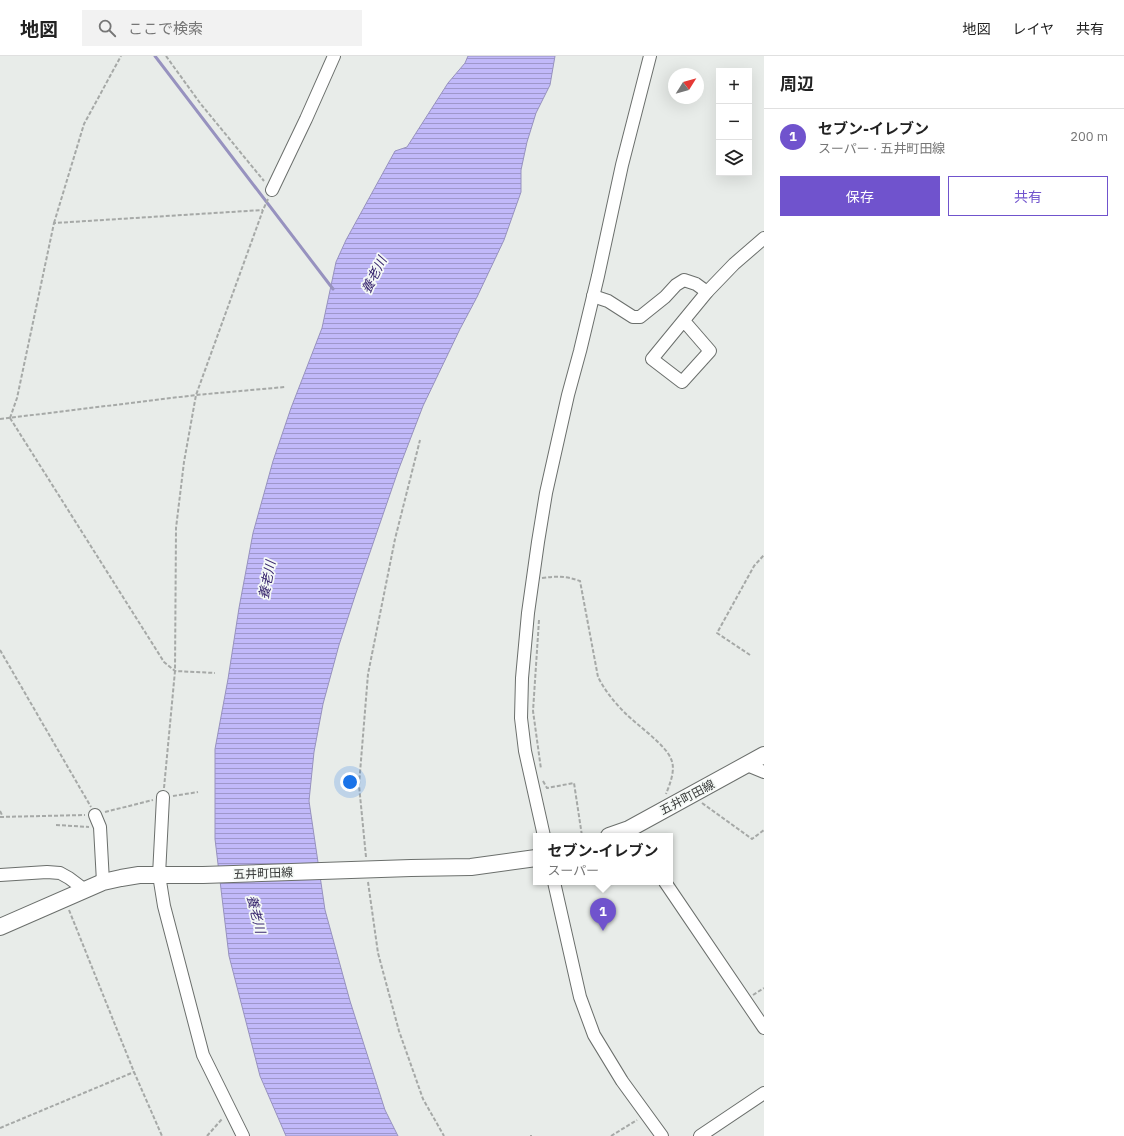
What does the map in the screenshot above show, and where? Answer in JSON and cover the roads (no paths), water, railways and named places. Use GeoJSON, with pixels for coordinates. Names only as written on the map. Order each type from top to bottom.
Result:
{"type":"FeatureCollection","features":[{"type":"Feature","properties":{"kind":"main road","name":"五井町田線"},"geometry":{"type":"LineString","coordinates":[[632,832],[692,795],[764,755]]}},
{"type":"Feature","properties":{"kind":"main road","name":"五井町田線"},"geometry":{"type":"LineString","coordinates":[[0,927],[103,882],[139,875],[203,875],[369,863],[472,867],[533,858]]}},
{"type":"Feature","properties":{"kind":"street"},"geometry":{"type":"LineString","coordinates":[[272,190],[334,56]]}},
{"type":"Feature","properties":{"kind":"street"},"geometry":{"type":"LineString","coordinates":[[543,833],[525,751],[521,718],[524,643],[534,569],[546,493],[593,296],[622,165],[650,56]]}},
{"type":"Feature","properties":{"kind":"street"},"geometry":{"type":"LineString","coordinates":[[684,321],[710,351],[682,382],[652,359],[707,292],[734,264],[764,238]]}},
{"type":"Feature","properties":{"kind":"street"},"geometry":{"type":"LineString","coordinates":[[593,296],[608,301],[633,317],[640,317],[665,297],[676,285],[684,280],[696,284],[707,292]]}},
{"type":"Feature","properties":{"kind":"street"},"geometry":{"type":"LineString","coordinates":[[747,765],[764,772]]}},
{"type":"Feature","properties":{"kind":"street"},"geometry":{"type":"LineString","coordinates":[[164,797],[159,875],[164,906],[203,1055],[243,1136]]}},
{"type":"Feature","properties":{"kind":"street"},"geometry":{"type":"LineString","coordinates":[[95,815],[100,828],[103,882]]}},
{"type":"Feature","properties":{"kind":"street"},"geometry":{"type":"LineString","coordinates":[[0,875],[47,872],[60,873],[85,890]]}},
{"type":"Feature","properties":{"kind":"street"},"geometry":{"type":"LineString","coordinates":[[555,885],[580,997],[594,1035],[622,1081],[662,1136]]}},
{"type":"Feature","properties":{"kind":"street"},"geometry":{"type":"LineString","coordinates":[[667,885],[764,1028]]}},
{"type":"Feature","properties":{"kind":"street"},"geometry":{"type":"LineString","coordinates":[[700,1136],[764,1093]]}},
{"type":"Feature","properties":{"kind":"water","name":"養老川"},"geometry":{"type":"Polygon","coordinates":[[[468,56],[555,56],[550,85],[536,113],[527,142],[521,170],[521,192],[504,240],[423,406],[398,471],[356,593],[339,645],[323,704],[314,752],[309,801],[325,910],[350,1001],[385,1110],[398,1136],[286,1136],[260,1076],[229,956],[215,839],[215,749],[253,533],[273,461],[291,408],[322,328],[336,262],[346,240],[395,151],[407,147],[448,83],[465,63],[468,56]]]}},
{"type":"Feature","properties":{"kind":"waterway"},"geometry":{"type":"LineString","coordinates":[[155,56],[333,289]]}},
{"type":"Feature","properties":{"kind":"place","name":"セブン-イレブン"},"geometry":{"type":"Point","coordinates":[603,931]}}]}
